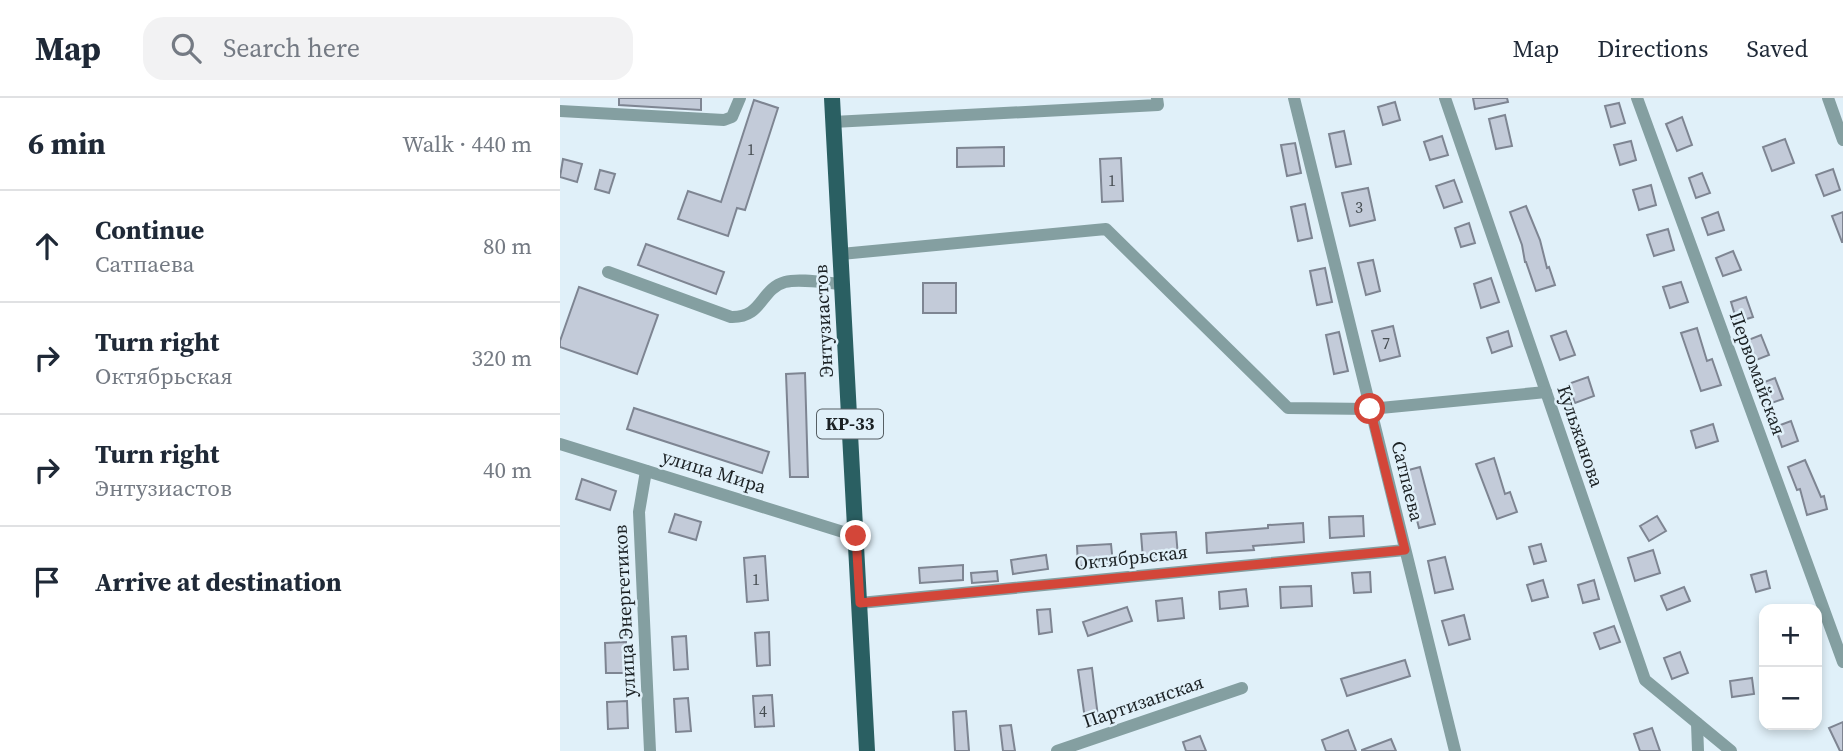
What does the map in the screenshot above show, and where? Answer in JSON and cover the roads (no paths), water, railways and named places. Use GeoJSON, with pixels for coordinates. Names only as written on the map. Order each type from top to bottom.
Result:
{"type":"FeatureCollection","features":[{"type":"Feature","properties":{"kind":"main road","name":"Энтузиастов"},"geometry":{"type":"LineString","coordinates":[[832,98],[867,751]]}},
{"type":"Feature","properties":{"kind":"street"},"geometry":{"type":"LineString","coordinates":[[560,111],[724,120],[732,117],[740,98]]}},
{"type":"Feature","properties":{"kind":"street","name":"Сатпаева"},"geometry":{"type":"LineString","coordinates":[[1294,98],[1455,751]]}},
{"type":"Feature","properties":{"kind":"street","name":"Кульжанова"},"geometry":{"type":"LineString","coordinates":[[1445,98],[1645,680],[1731,751]]}},
{"type":"Feature","properties":{"kind":"street","name":"Первомайская"},"geometry":{"type":"LineString","coordinates":[[1637,98],[1843,662]]}},
{"type":"Feature","properties":{"kind":"street"},"geometry":{"type":"LineString","coordinates":[[1828,98],[1843,140]]}},
{"type":"Feature","properties":{"kind":"street"},"geometry":{"type":"LineString","coordinates":[[833,122],[1157,101]]}},
{"type":"Feature","properties":{"kind":"street"},"geometry":{"type":"LineString","coordinates":[[841,254],[1106,229],[1289,408],[1370,409],[1546,392]]}},
{"type":"Feature","properties":{"kind":"street"},"geometry":{"type":"LineString","coordinates":[[608,272],[731,317],[744,317],[758,308],[773,288],[787,281],[842,284]]}},
{"type":"Feature","properties":{"kind":"street","name":"улица Мира"},"geometry":{"type":"LineString","coordinates":[[560,444],[856,536]]}},
{"type":"Feature","properties":{"kind":"street","name":"улица Энергетиков"},"geometry":{"type":"LineString","coordinates":[[646,471],[639,512],[650,751]]}},
{"type":"Feature","properties":{"kind":"street","name":"Октябрьская"},"geometry":{"type":"LineString","coordinates":[[860,603],[1405,550]]}},
{"type":"Feature","properties":{"kind":"street","name":"Партизанская"},"geometry":{"type":"LineString","coordinates":[[1056,751],[1242,688]]}},
{"type":"Feature","properties":{"kind":"street"},"geometry":{"type":"LineString","coordinates":[[1697,723],[1698,751]]}}]}
